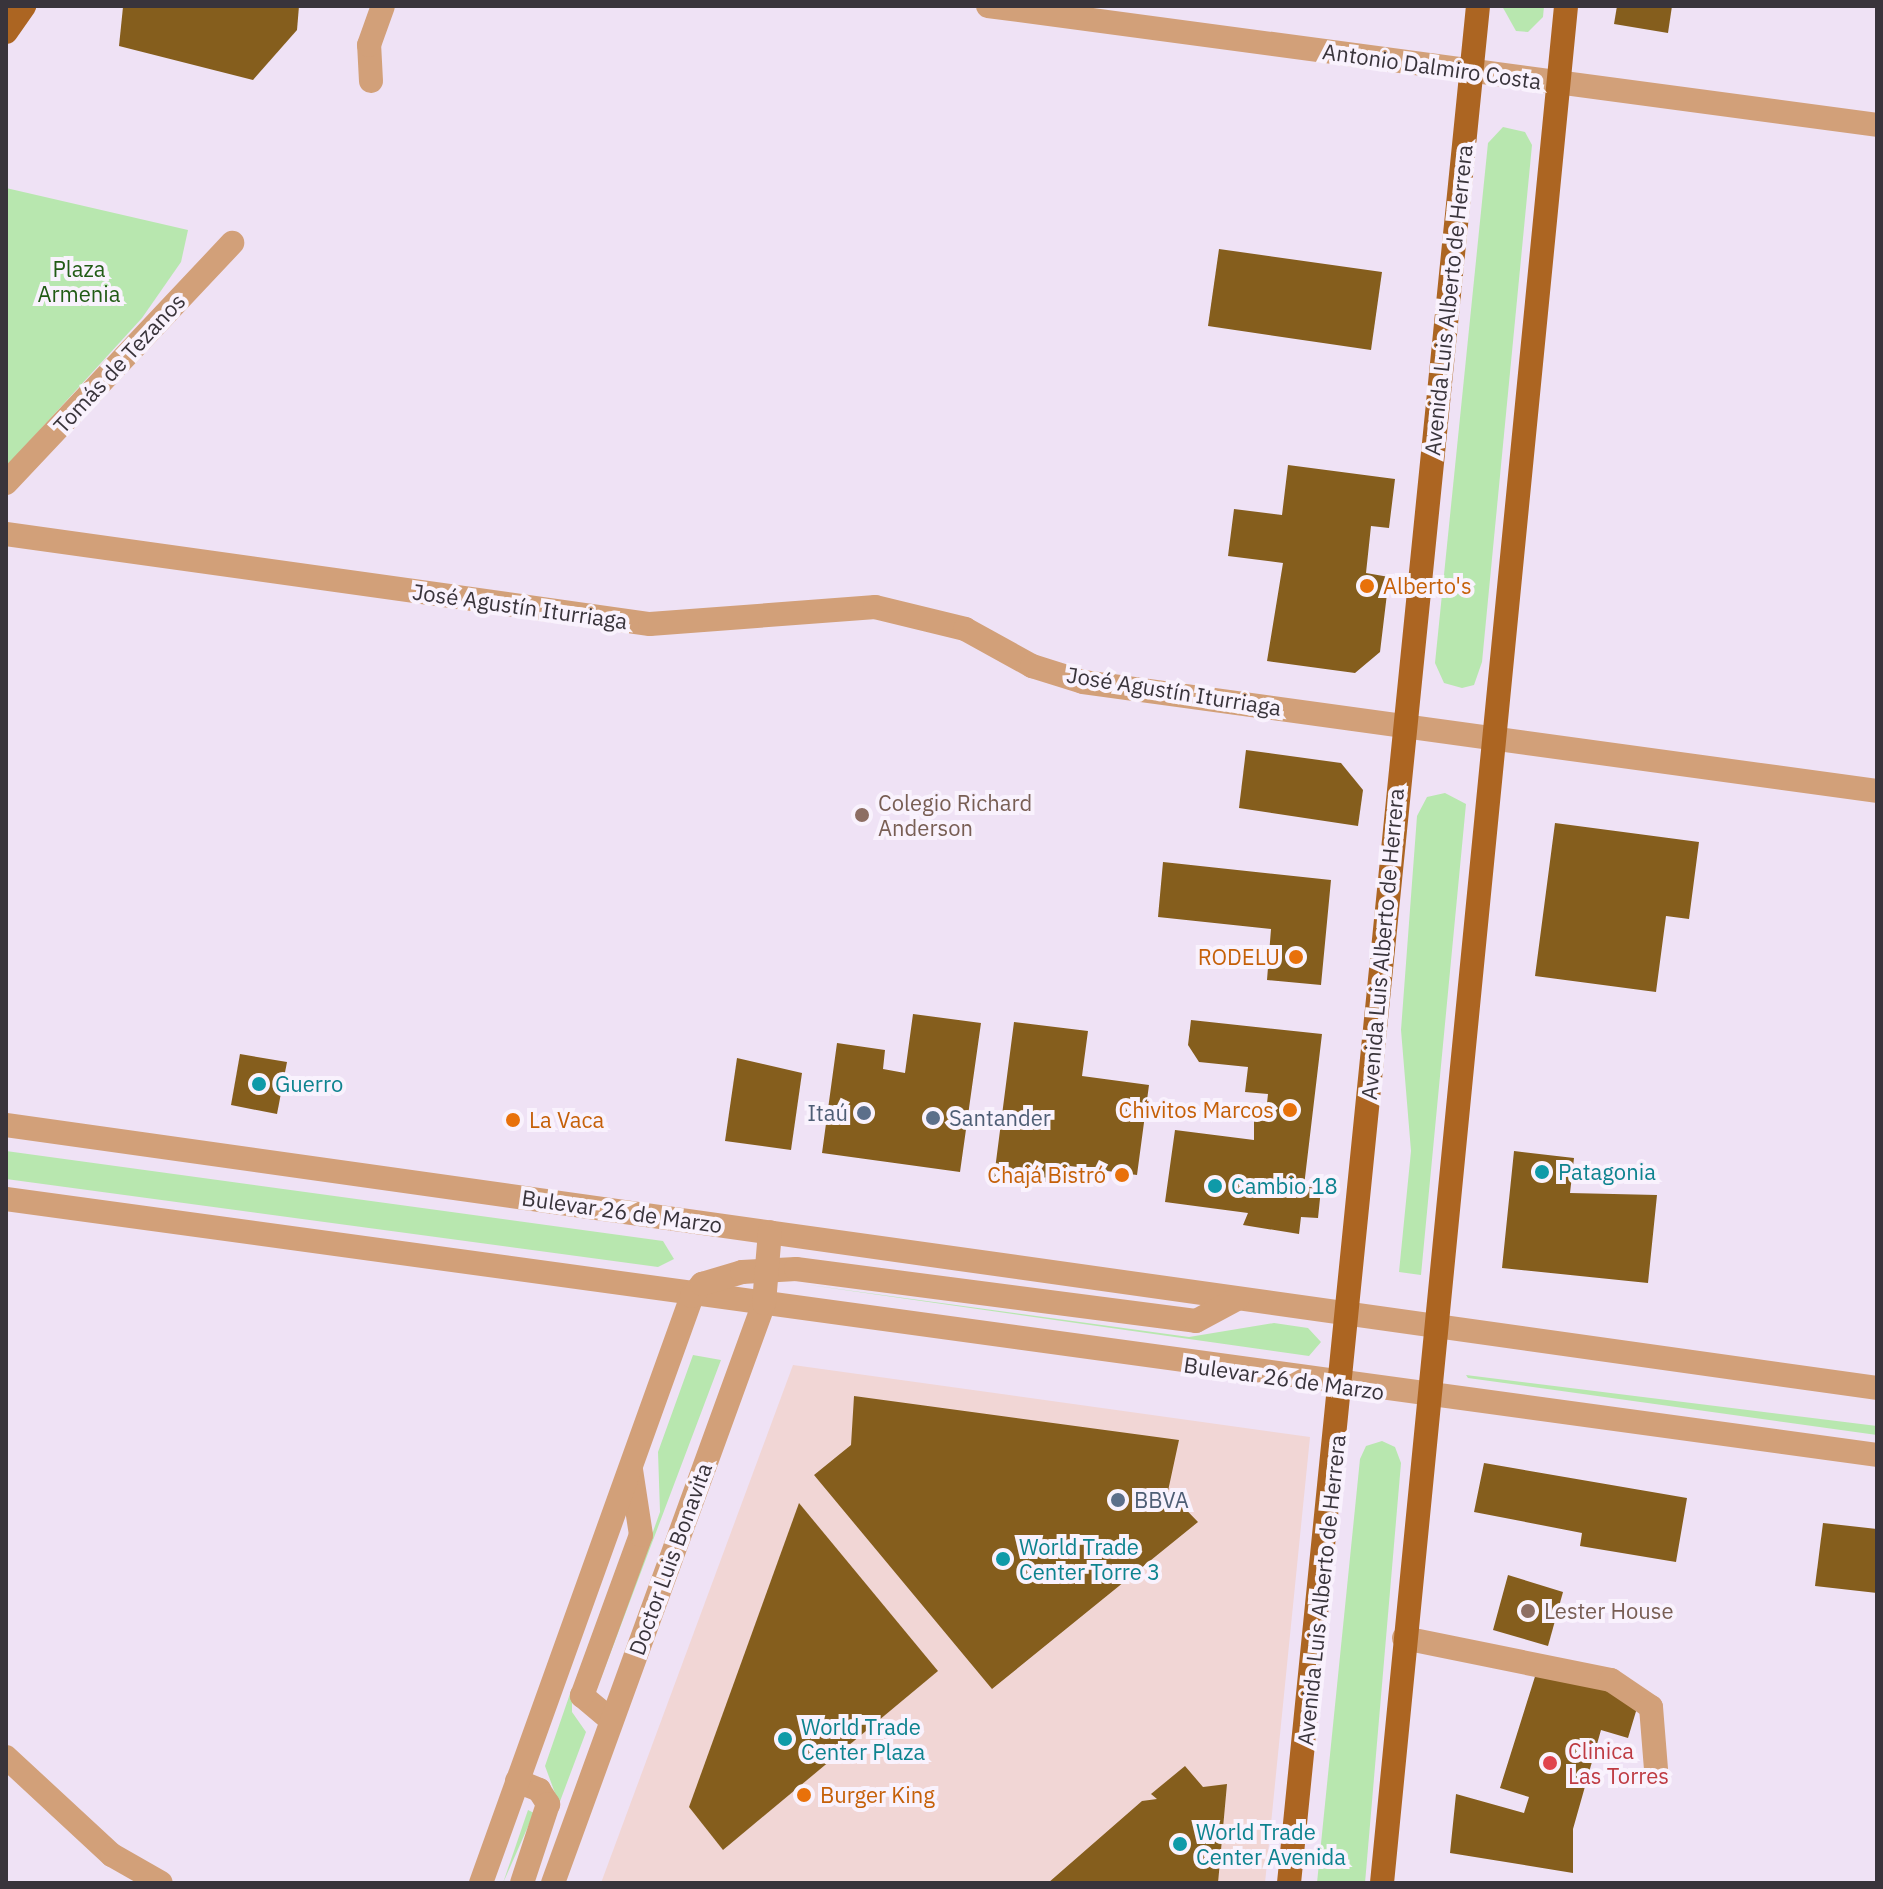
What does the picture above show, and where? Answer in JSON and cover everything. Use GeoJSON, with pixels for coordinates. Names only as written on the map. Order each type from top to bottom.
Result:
{"type":"FeatureCollection","features":[{"type":"Feature","properties":{"kind":"main road"},"geometry":{"type":"LineString","coordinates":[[6,32],[24,6]]}},
{"type":"Feature","properties":{"kind":"main road","name":"Avenida Luis Alberto de Herrera"},"geometry":{"type":"LineString","coordinates":[[1289,1883],[1344,1387],[1404,723],[1478,6]]}},
{"type":"Feature","properties":{"kind":"main road"},"geometry":{"type":"LineString","coordinates":[[1382,1883],[1566,6]]}},
{"type":"Feature","properties":{"kind":"street"},"geometry":{"type":"LineString","coordinates":[[371,81],[369,45],[383,6]]}},
{"type":"Feature","properties":{"kind":"street","name":"Antonio Dalmiro Costa"},"geometry":{"type":"LineString","coordinates":[[988,6],[1877,125]]}},
{"type":"Feature","properties":{"kind":"street","name":"Tomás de Tezanos"},"geometry":{"type":"LineString","coordinates":[[6,483],[232,243]]}},
{"type":"Feature","properties":{"kind":"street","name":"José Agustín Iturriaga"},"geometry":{"type":"LineString","coordinates":[[6,534],[650,624],[875,607],[965,629],[1032,666],[1083,682],[1404,723],[1877,791]]}},
{"type":"Feature","properties":{"kind":"street","name":"Bulevar 26 de Marzo"},"geometry":{"type":"LineString","coordinates":[[6,1125],[770,1232],[1435,1330],[1877,1388]]}},
{"type":"Feature","properties":{"kind":"street","name":"Bulevar 26 de Marzo"},"geometry":{"type":"LineString","coordinates":[[6,1199],[692,1296],[764,1303],[1344,1387],[1877,1455]]}},
{"type":"Feature","properties":{"kind":"street","name":"Doctor Luis Bonavita"},"geometry":{"type":"LineString","coordinates":[[553,1883],[764,1303],[770,1232]]}},
{"type":"Feature","properties":{"kind":"street","name":"Bulevar 26 de Marzo"},"geometry":{"type":"LineString","coordinates":[[692,1296],[718,1276],[767,1270],[1149,1319],[1196,1321],[1237,1299]]}},
{"type":"Feature","properties":{"kind":"street"},"geometry":{"type":"LineString","coordinates":[[481,1883],[692,1296]]}},
{"type":"Feature","properties":{"kind":"street"},"geometry":{"type":"LineString","coordinates":[[611,1720],[582,1696],[641,1535],[631,1470]]}},
{"type":"Feature","properties":{"kind":"street"},"geometry":{"type":"LineString","coordinates":[[1404,1638],[1611,1680],[1651,1707],[1656,1769]]}},
{"type":"Feature","properties":{"kind":"street"},"geometry":{"type":"LineString","coordinates":[[6,1757],[112,1855],[161,1883]]}},
{"type":"Feature","properties":{"kind":"street"},"geometry":{"type":"LineString","coordinates":[[517,1781],[539,1790],[548,1804],[522,1883]]}},
{"type":"Feature","properties":{"kind":"shaded area"},"geometry":{"type":"Polygon","coordinates":[[[793,1365],[1310,1437],[1265,1883],[601,1883],[793,1365]]]}},
{"type":"Feature","properties":{"kind":"green space"},"geometry":{"type":"Polygon","coordinates":[[[1502,6],[1544,6],[1543,17],[1528,32],[1516,31],[1502,6]]]}},
{"type":"Feature","properties":{"kind":"green space"},"geometry":{"type":"Polygon","coordinates":[[[1503,127],[1525,132],[1532,145],[1482,662],[1474,685],[1462,688],[1444,683],[1435,663],[1488,143],[1503,127]]]}},
{"type":"Feature","properties":{"kind":"green space","name":"Plaza Armenia"},"geometry":{"type":"Polygon","coordinates":[[[6,188],[188,230],[181,262],[142,318],[6,467],[6,188]]]}},
{"type":"Feature","properties":{"kind":"green space"},"geometry":{"type":"Polygon","coordinates":[[[1445,793],[1466,804],[1421,1275],[1399,1272],[1411,1151],[1401,1030],[1417,816],[1427,797],[1445,793]]]}},
{"type":"Feature","properties":{"kind":"green space"},"geometry":{"type":"Polygon","coordinates":[[[6,1151],[663,1241],[674,1259],[658,1267],[6,1179],[6,1151]]]}},
{"type":"Feature","properties":{"kind":"green space"},"geometry":{"type":"Polygon","coordinates":[[[802,1284],[1189,1337],[1274,1323],[1308,1328],[1321,1342],[1309,1356],[802,1284]]]}},
{"type":"Feature","properties":{"kind":"green space"},"geometry":{"type":"Polygon","coordinates":[[[693,1355],[721,1360],[598,1686],[660,1512],[658,1452],[693,1355]]]}},
{"type":"Feature","properties":{"kind":"green space"},"geometry":{"type":"Polygon","coordinates":[[[1466,1375],[1877,1426],[1877,1435],[1468,1378],[1466,1375]]]}},
{"type":"Feature","properties":{"kind":"green space"},"geometry":{"type":"Polygon","coordinates":[[[1382,1441],[1395,1447],[1401,1463],[1365,1883],[1317,1883],[1360,1459],[1366,1446],[1382,1441]]]}},
{"type":"Feature","properties":{"kind":"green space"},"geometry":{"type":"Polygon","coordinates":[[[572,1688],[572,1712],[586,1732],[559,1804],[545,1766],[572,1688]]]}},
{"type":"Feature","properties":{"kind":"green space"},"geometry":{"type":"Polygon","coordinates":[[[528,1810],[534,1813],[503,1883],[528,1810]]]}},
{"type":"Feature","properties":{"kind":"building"},"geometry":{"type":"Polygon","coordinates":[[[299,6],[297,30],[253,80],[119,46],[123,7],[299,6]]]}},
{"type":"Feature","properties":{"kind":"building"},"geometry":{"type":"Polygon","coordinates":[[[1617,6],[1672,6],[1668,33],[1614,24],[1617,6]]]}},
{"type":"Feature","properties":{"kind":"building"},"geometry":{"type":"Polygon","coordinates":[[[1219,249],[1382,272],[1371,350],[1208,326],[1219,249]]]}},
{"type":"Feature","properties":{"kind":"building"},"geometry":{"type":"Polygon","coordinates":[[[1288,465],[1395,479],[1389,528],[1371,526],[1366,573],[1389,577],[1380,652],[1355,673],[1267,661],[1283,563],[1228,556],[1234,509],[1282,515],[1288,465]]]}},
{"type":"Feature","properties":{"kind":"building"},"geometry":{"type":"Polygon","coordinates":[[[1246,750],[1341,763],[1363,790],[1358,826],[1239,808],[1246,750]]]}},
{"type":"Feature","properties":{"kind":"building"},"geometry":{"type":"Polygon","coordinates":[[[1555,823],[1699,842],[1689,919],[1666,916],[1656,992],[1535,976],[1555,823]]]}},
{"type":"Feature","properties":{"kind":"building"},"geometry":{"type":"Polygon","coordinates":[[[1163,862],[1331,880],[1321,985],[1267,980],[1271,929],[1158,917],[1163,862]]]}},
{"type":"Feature","properties":{"kind":"building"},"geometry":{"type":"Polygon","coordinates":[[[913,1014],[981,1023],[960,1172],[822,1153],[837,1043],[885,1050],[883,1069],[905,1073],[913,1014]]]}},
{"type":"Feature","properties":{"kind":"building"},"geometry":{"type":"Polygon","coordinates":[[[1191,1020],[1322,1034],[1304,1186],[1321,1189],[1318,1218],[1301,1217],[1299,1234],[1243,1225],[1248,1213],[1165,1202],[1175,1130],[1254,1140],[1254,1120],[1265,1121],[1268,1094],[1245,1092],[1248,1067],[1199,1062],[1188,1045],[1191,1020]]]}},
{"type":"Feature","properties":{"kind":"building"},"geometry":{"type":"Polygon","coordinates":[[[1014,1022],[1088,1031],[1082,1076],[1149,1085],[1137,1175],[1070,1166],[1067,1187],[994,1177],[1014,1022]]]}},
{"type":"Feature","properties":{"kind":"building","name":"Guerro"},"geometry":{"type":"Polygon","coordinates":[[[240,1054],[287,1062],[277,1114],[231,1105],[240,1054]]]}},
{"type":"Feature","properties":{"kind":"building"},"geometry":{"type":"Polygon","coordinates":[[[737,1058],[802,1073],[791,1150],[725,1141],[737,1058]]]}},
{"type":"Feature","properties":{"kind":"building"},"geometry":{"type":"Polygon","coordinates":[[[1514,1151],[1574,1158],[1570,1193],[1657,1195],[1648,1283],[1502,1268],[1514,1151]]]}},
{"type":"Feature","properties":{"kind":"building"},"geometry":{"type":"Polygon","coordinates":[[[854,1396],[1179,1440],[1168,1491],[1198,1522],[992,1689],[814,1475],[851,1445],[854,1396]]]}},
{"type":"Feature","properties":{"kind":"building"},"geometry":{"type":"Polygon","coordinates":[[[1484,1463],[1687,1498],[1676,1562],[1580,1546],[1582,1533],[1474,1512],[1484,1463]]]}},
{"type":"Feature","properties":{"kind":"building","name":"World Trade Center Plaza"},"geometry":{"type":"Polygon","coordinates":[[[799,1503],[938,1671],[723,1850],[689,1807],[799,1503]]]}},
{"type":"Feature","properties":{"kind":"building"},"geometry":{"type":"Polygon","coordinates":[[[1823,1523],[1877,1529],[1877,1593],[1815,1586],[1823,1523]]]}},
{"type":"Feature","properties":{"kind":"building","name":"Lester House"},"geometry":{"type":"Polygon","coordinates":[[[1508,1575],[1563,1592],[1548,1646],[1493,1630],[1508,1575]]]}},
{"type":"Feature","properties":{"kind":"building","name":"Clinica Las Torres"},"geometry":{"type":"Polygon","coordinates":[[[1538,1667],[1640,1698],[1628,1738],[1601,1730],[1573,1829],[1573,1873],[1450,1853],[1456,1794],[1524,1813],[1529,1797],[1500,1788],[1538,1667]]]}},
{"type":"Feature","properties":{"kind":"building","name":"World Trade Center Avenida"},"geometry":{"type":"Polygon","coordinates":[[[1185,1766],[1203,1787],[1227,1784],[1218,1883],[1048,1883],[1142,1801],[1157,1799],[1151,1794],[1185,1766]]]}},
{"type":"Feature","properties":{"kind":"place","name":"Alberto's"},"geometry":{"type":"Point","coordinates":[1367,586]}},
{"type":"Feature","properties":{"kind":"place","name":"Colegio Richard Anderson"},"geometry":{"type":"Point","coordinates":[862,815]}},
{"type":"Feature","properties":{"kind":"place","name":"RODELU"},"geometry":{"type":"Point","coordinates":[1296,957]}},
{"type":"Feature","properties":{"kind":"place","name":"Guerro"},"geometry":{"type":"Point","coordinates":[259,1084]}},
{"type":"Feature","properties":{"kind":"place","name":"Chivitos Marcos"},"geometry":{"type":"Point","coordinates":[1290,1110]}},
{"type":"Feature","properties":{"kind":"place","name":"Itaú"},"geometry":{"type":"Point","coordinates":[864,1113]}},
{"type":"Feature","properties":{"kind":"place","name":"Santander"},"geometry":{"type":"Point","coordinates":[933,1118]}},
{"type":"Feature","properties":{"kind":"place","name":"La Vaca"},"geometry":{"type":"Point","coordinates":[513,1120]}},
{"type":"Feature","properties":{"kind":"place","name":"Patagonia"},"geometry":{"type":"Point","coordinates":[1542,1172]}},
{"type":"Feature","properties":{"kind":"place","name":"Chajá Bistró"},"geometry":{"type":"Point","coordinates":[1122,1175]}},
{"type":"Feature","properties":{"kind":"place","name":"Cambio 18"},"geometry":{"type":"Point","coordinates":[1215,1186]}},
{"type":"Feature","properties":{"kind":"place","name":"BBVA"},"geometry":{"type":"Point","coordinates":[1118,1500]}},
{"type":"Feature","properties":{"kind":"place","name":"World Trade Center Torre 3"},"geometry":{"type":"Point","coordinates":[1003,1559]}},
{"type":"Feature","properties":{"kind":"place","name":"Lester House"},"geometry":{"type":"Point","coordinates":[1528,1611]}},
{"type":"Feature","properties":{"kind":"place","name":"World Trade Center Plaza"},"geometry":{"type":"Point","coordinates":[785,1739]}},
{"type":"Feature","properties":{"kind":"place","name":"Clinica Las Torres"},"geometry":{"type":"Point","coordinates":[1550,1763]}},
{"type":"Feature","properties":{"kind":"place","name":"Burger King"},"geometry":{"type":"Point","coordinates":[804,1795]}},
{"type":"Feature","properties":{"kind":"place","name":"World Trade Center Avenida"},"geometry":{"type":"Point","coordinates":[1180,1844]}}]}
